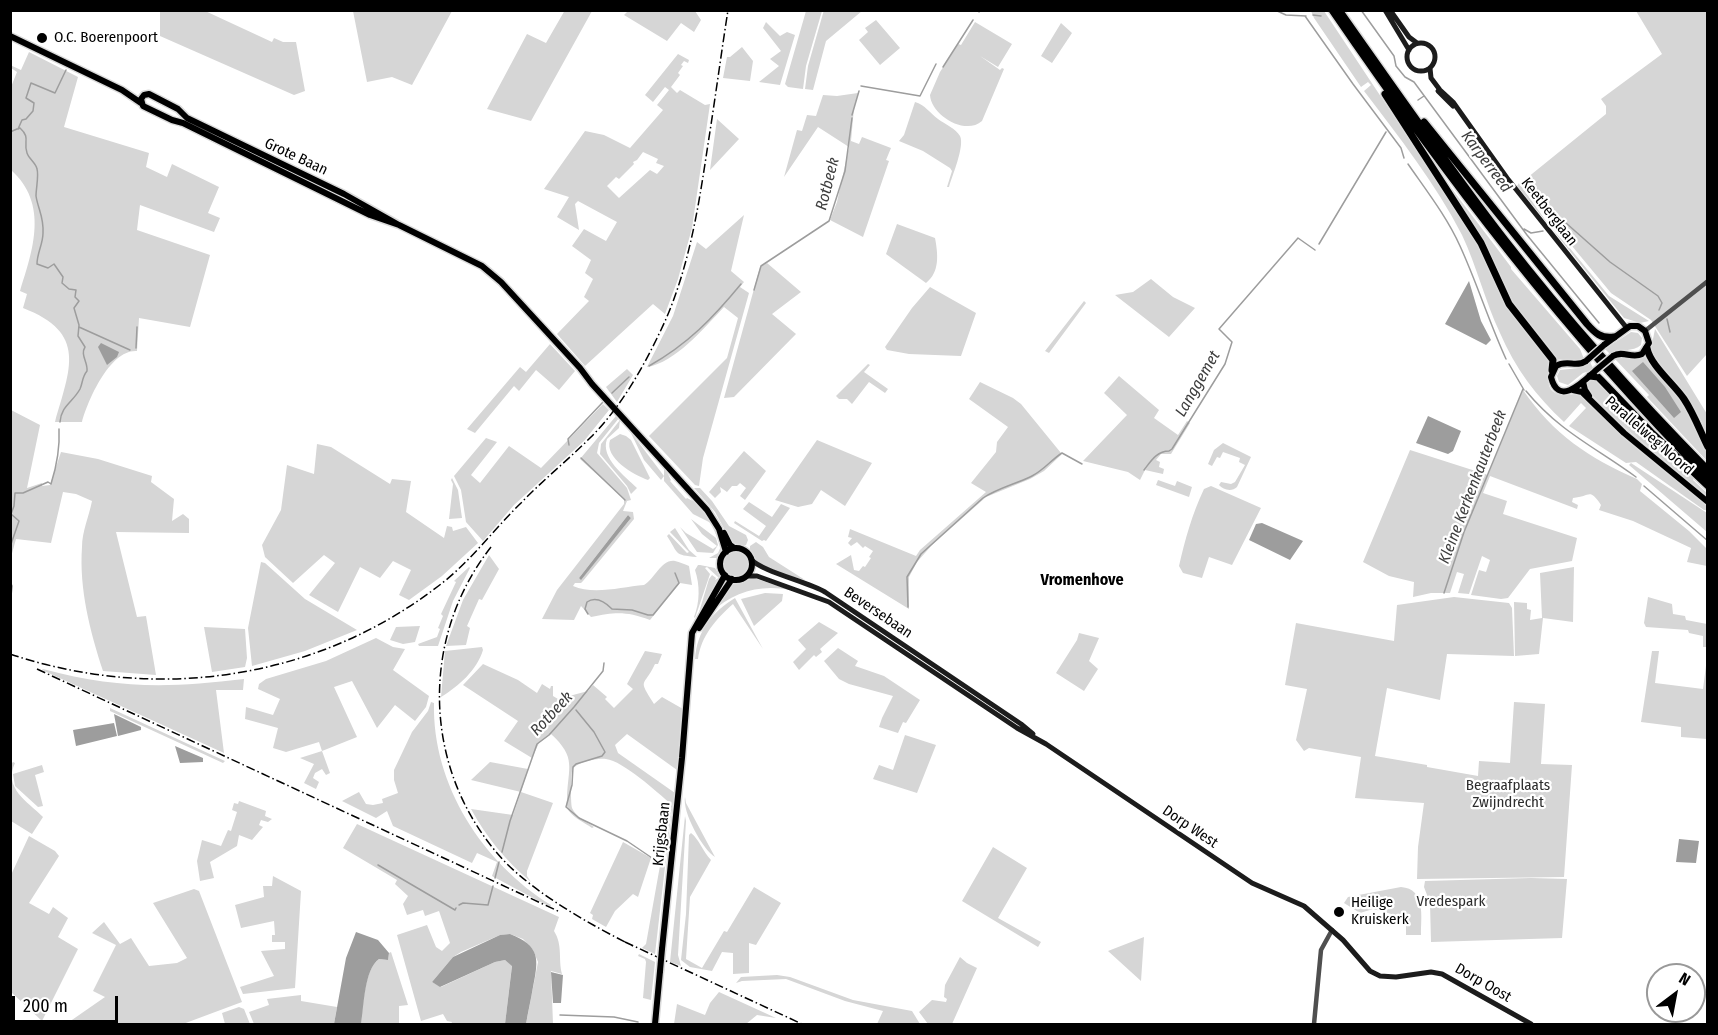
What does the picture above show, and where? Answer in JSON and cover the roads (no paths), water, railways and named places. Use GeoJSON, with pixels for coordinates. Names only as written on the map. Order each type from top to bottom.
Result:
{"type":"FeatureCollection","features":[{"type":"Feature","properties":{"kind":"highway"},"geometry":{"type":"LineString","coordinates":[[1332,10],[1465,197],[1546,301],[1627,394],[1707,478]]}},
{"type":"Feature","properties":{"kind":"highway"},"geometry":{"type":"LineString","coordinates":[[1339,10],[1470,194],[1545,290],[1631,390],[1707,470]]}},
{"type":"Feature","properties":{"kind":"highway"},"geometry":{"type":"LineString","coordinates":[[1377,75],[1379,84],[1481,243],[1509,304],[1553,360],[1552,370]]}},
{"type":"Feature","properties":{"kind":"highway"},"geometry":{"type":"LineString","coordinates":[[1404,102],[1412,108],[1587,324],[1598,336],[1614,337]]}},
{"type":"Feature","properties":{"kind":"highway"},"geometry":{"type":"LineString","coordinates":[[1647,348],[1649,356],[1690,408],[1707,447]]}},
{"type":"Feature","properties":{"kind":"highway"},"geometry":{"type":"LineString","coordinates":[[1593,374],[1707,486]]}},
{"type":"Feature","properties":{"kind":"main road"},"geometry":{"type":"LineString","coordinates":[[1385,10],[1409,50]]}},
{"type":"Feature","properties":{"kind":"main road"},"geometry":{"type":"LineString","coordinates":[[1390,10],[1408,37],[1417,43],[1426,44],[1433,51],[1434,60],[1430,68],[1419,70],[1408,63],[1409,50],[1417,43]]}},
{"type":"Feature","properties":{"kind":"main road","name":"Grote Baan"},"geometry":{"type":"LineString","coordinates":[[10,36],[122,90],[139,96],[150,95],[178,109],[187,118],[344,194],[399,225],[473,261],[491,273],[580,368],[599,385],[680,478]]}},
{"type":"Feature","properties":{"kind":"main road","name":"Keetberglaan"},"geometry":{"type":"LineString","coordinates":[[1430,68],[1431,78],[1440,90],[1449,97],[1534,212],[1626,327]]}},
{"type":"Feature","properties":{"kind":"main road","name":"Keetberglaan"},"geometry":{"type":"LineString","coordinates":[[1419,70],[1456,109]]}},
{"type":"Feature","properties":{"kind":"main road","name":"Grote Baan"},"geometry":{"type":"LineString","coordinates":[[122,90],[152,111],[363,212],[399,225]]}},
{"type":"Feature","properties":{"kind":"main road"},"geometry":{"type":"LineString","coordinates":[[141,103],[144,95]]}},
{"type":"Feature","properties":{"kind":"main road"},"geometry":{"type":"LineString","coordinates":[[177,121],[181,118],[181,112]]}},
{"type":"Feature","properties":{"kind":"main road"},"geometry":{"type":"LineString","coordinates":[[1552,370],[1563,362],[1577,365],[1586,361],[1626,327],[1638,326],[1645,331],[1649,339],[1647,348],[1639,356],[1620,353],[1613,356],[1573,390]]}},
{"type":"Feature","properties":{"kind":"main road","name":"Parallelweg Noord"},"geometry":{"type":"LineString","coordinates":[[1552,370],[1551,381],[1557,389],[1566,392],[1573,390],[1582,392],[1624,434],[1707,500]]}},
{"type":"Feature","properties":{"kind":"main road","name":"Parallelweg Noord"},"geometry":{"type":"LineString","coordinates":[[1583,382],[1585,390],[1612,419],[1707,500]]}},
{"type":"Feature","properties":{"kind":"main road"},"geometry":{"type":"LineString","coordinates":[[680,478],[715,514],[729,543],[734,548],[744,551],[751,559],[751,568],[746,576],[737,580],[725,575],[720,562],[726,552],[734,548]]}},
{"type":"Feature","properties":{"kind":"main road"},"geometry":{"type":"LineString","coordinates":[[680,478],[713,519],[719,529],[726,552]]}},
{"type":"Feature","properties":{"kind":"main road","name":"Beversebaan"},"geometry":{"type":"LineString","coordinates":[[751,559],[758,566],[809,583],[825,592],[983,702]]}},
{"type":"Feature","properties":{"kind":"main road","name":"Krijgsbaan"},"geometry":{"type":"LineString","coordinates":[[655,1024],[694,629],[725,575]]}},
{"type":"Feature","properties":{"kind":"main road","name":"Beversebaan"},"geometry":{"type":"LineString","coordinates":[[746,576],[757,576],[829,602],[983,702]]}},
{"type":"Feature","properties":{"kind":"main road","name":"Krijgsbaan"},"geometry":{"type":"LineString","coordinates":[[692,645],[702,623],[732,579]]}},
{"type":"Feature","properties":{"kind":"main road","name":"Dorp West"},"geometry":{"type":"LineString","coordinates":[[983,702],[1024,726],[1038,738],[1256,886],[1304,906],[1332,930]]}},
{"type":"Feature","properties":{"kind":"main road","name":"Dorp Oost"},"geometry":{"type":"LineString","coordinates":[[1332,930],[1376,975],[1399,977],[1431,972],[1442,974],[1531,1024]]}},
{"type":"Feature","properties":{"kind":"street"},"geometry":{"type":"LineString","coordinates":[[1645,331],[1707,281]]}},
{"type":"Feature","properties":{"kind":"street"},"geometry":{"type":"LineString","coordinates":[[1314,1024],[1321,950],[1332,930]]}},
{"type":"Feature","properties":{"kind":"waterway","name":"Rotbeek"},"geometry":{"type":"LineString","coordinates":[[1275,10],[1286,15],[1306,16]]}},
{"type":"Feature","properties":{"kind":"waterway","name":"Karperreed"},"geometry":{"type":"LineString","coordinates":[[1361,10],[1394,56],[1396,66],[1405,77],[1414,82],[1527,235],[1599,323]]}},
{"type":"Feature","properties":{"kind":"waterway","name":"Rotbeek"},"geometry":{"type":"LineString","coordinates":[[1313,15],[1321,16]]}},
{"type":"Feature","properties":{"kind":"waterway"},"geometry":{"type":"LineString","coordinates":[[1305,16],[1401,148],[1404,158]]}},
{"type":"Feature","properties":{"kind":"waterway","name":"Rotbeek"},"geometry":{"type":"LineString","coordinates":[[943,67],[973,20]]}},
{"type":"Feature","properties":{"kind":"waterway","name":"Rotbeek"},"geometry":{"type":"LineString","coordinates":[[861,86],[920,96],[936,64]]}},
{"type":"Feature","properties":{"kind":"waterway"},"geometry":{"type":"LineString","coordinates":[[18,129],[22,120],[33,111],[34,103],[26,98],[31,83],[55,93],[66,70]]}},
{"type":"Feature","properties":{"kind":"waterway","name":"Rotbeek"},"geometry":{"type":"LineString","coordinates":[[852,115],[859,91]]}},
{"type":"Feature","properties":{"kind":"waterway","name":"Karperreed"},"geometry":{"type":"LineString","coordinates":[[1418,100],[1424,96]]}},
{"type":"Feature","properties":{"kind":"waterway","name":"Rotbeek"},"geometry":{"type":"LineString","coordinates":[[754,290],[761,266],[829,221],[845,171],[852,118]]}},
{"type":"Feature","properties":{"kind":"waterway"},"geometry":{"type":"LineString","coordinates":[[18,129],[20,128],[26,137],[27,153],[38,172],[36,196],[42,218],[43,237],[37,264],[48,268],[54,264],[63,277],[62,283],[69,289],[76,290],[75,297],[79,301],[74,308],[79,325],[78,336],[85,347],[83,353],[87,371],[80,389],[65,408],[60,422]]}},
{"type":"Feature","properties":{"kind":"waterway"},"geometry":{"type":"LineString","coordinates":[[10,132],[17,129]]}},
{"type":"Feature","properties":{"kind":"waterway","name":"Langgemet"},"geometry":{"type":"LineString","coordinates":[[1319,244],[1386,132]]}},
{"type":"Feature","properties":{"kind":"waterway"},"geometry":{"type":"LineString","coordinates":[[1408,164],[1455,235],[1506,359]]}},
{"type":"Feature","properties":{"kind":"waterway"},"geometry":{"type":"LineString","coordinates":[[1551,225],[1558,220],[1566,223],[1610,262],[1658,296],[1662,303],[1659,310]]}},
{"type":"Feature","properties":{"kind":"waterway"},"geometry":{"type":"LineString","coordinates":[[1524,229],[1531,233],[1543,231]]}},
{"type":"Feature","properties":{"kind":"waterway","name":"Langgemet"},"geometry":{"type":"LineString","coordinates":[[1144,470],[1158,455],[1172,449],[1225,364],[1232,342],[1219,329],[1298,238],[1315,250]]}},
{"type":"Feature","properties":{"kind":"waterway","name":"Rotbeek"},"geometry":{"type":"LineString","coordinates":[[649,366],[676,349],[699,330],[741,284]]}},
{"type":"Feature","properties":{"kind":"waterway"},"geometry":{"type":"LineString","coordinates":[[1667,319],[1670,332]]}},
{"type":"Feature","properties":{"kind":"waterway"},"geometry":{"type":"LineString","coordinates":[[79,327],[130,350]]}},
{"type":"Feature","properties":{"kind":"waterway"},"geometry":{"type":"LineString","coordinates":[[136,348],[137,327]]}},
{"type":"Feature","properties":{"kind":"waterway"},"geometry":{"type":"LineString","coordinates":[[1509,364],[1524,390]]}},
{"type":"Feature","properties":{"kind":"waterway","name":"Rotbeek"},"geometry":{"type":"LineString","coordinates":[[612,393],[629,377]]}},
{"type":"Feature","properties":{"kind":"waterway","name":"Kleine Kerkenkauterbeek"},"geometry":{"type":"LineString","coordinates":[[1444,593],[1464,532],[1523,389]]}},
{"type":"Feature","properties":{"kind":"waterway"},"geometry":{"type":"LineString","coordinates":[[1526,391],[1552,418],[1636,477]]}},
{"type":"Feature","properties":{"kind":"waterway","name":"Rotbeek"},"geometry":{"type":"LineString","coordinates":[[569,445],[568,439],[603,402]]}},
{"type":"Feature","properties":{"kind":"waterway"},"geometry":{"type":"LineString","coordinates":[[10,547],[19,521],[11,514],[15,493],[23,493],[48,482],[51,484],[58,457],[59,429]]}},
{"type":"Feature","properties":{"kind":"waterway","name":"Langgemet"},"geometry":{"type":"LineString","coordinates":[[908,607],[907,577],[921,554],[983,498],[1036,474],[1062,453],[1082,464]]}},
{"type":"Feature","properties":{"kind":"waterway","name":"Rotbeek"},"geometry":{"type":"LineString","coordinates":[[581,458],[625,500]]}},
{"type":"Feature","properties":{"kind":"waterway"},"geometry":{"type":"LineString","coordinates":[[1644,486],[1708,541]]}},
{"type":"Feature","properties":{"kind":"waterway","name":"Rotbeek"},"geometry":{"type":"LineString","coordinates":[[588,614],[585,609],[587,602],[597,600],[612,609],[632,610],[653,615],[679,583],[675,573]]}},
{"type":"Feature","properties":{"kind":"waterway"},"geometry":{"type":"LineString","coordinates":[[10,581],[12,586],[10,606]]}},
{"type":"Feature","properties":{"kind":"waterway","name":"Rotbeek"},"geometry":{"type":"LineString","coordinates":[[502,852],[510,821],[537,744],[549,735],[574,707],[603,671],[604,663]]}},
{"type":"Feature","properties":{"kind":"waterway"},"geometry":{"type":"LineString","coordinates":[[576,710],[594,732],[605,752],[602,756],[573,767],[572,785],[566,807],[579,818],[627,841],[655,860]]}},
{"type":"Feature","properties":{"kind":"waterway","name":"Rotbeek"},"geometry":{"type":"LineString","coordinates":[[495,878],[499,862]]}},
{"type":"Feature","properties":{"kind":"waterway","name":"Rotbeek"},"geometry":{"type":"LineString","coordinates":[[378,865],[455,910],[456,908]]}},
{"type":"Feature","properties":{"kind":"waterway","name":"Rotbeek"},"geometry":{"type":"LineString","coordinates":[[459,905],[463,903],[488,905],[493,886]]}},
{"type":"Feature","properties":{"kind":"waterway"},"geometry":{"type":"LineString","coordinates":[[560,1015],[614,1017],[638,1022]]}},
{"type":"Feature","properties":{"kind":"railway"},"geometry":{"type":"LineString","coordinates":[[10,654],[66,669],[124,677],[181,679],[238,673],[293,660],[347,640],[398,614],[446,580],[603,424],[633,382],[659,335],[674,298],[693,233],[728,10]]}},
{"type":"Feature","properties":{"kind":"railway"},"geometry":{"type":"LineString","coordinates":[[491,547],[467,584],[450,624],[441,666],[440,708],[446,750],[459,791],[479,829],[507,864],[520,876],[567,910],[633,946]]}},
{"type":"Feature","properties":{"kind":"railway"},"geometry":{"type":"LineString","coordinates":[[37,669],[560,912]]}},
{"type":"Feature","properties":{"kind":"railway"},"geometry":{"type":"LineString","coordinates":[[625,942],[802,1024]]}},
{"type":"Feature","properties":{"kind":"place","name":"O.C. Boerenpoort"},"geometry":{"type":"Point","coordinates":[42,38]}},
{"type":"Feature","properties":{"kind":"place","name":"Heilige Kruiskerk"},"geometry":{"type":"Point","coordinates":[1339,912]}},
{"type":"Feature","properties":{"kind":"district","name":"Vromenhove"},"geometry":{"type":"Point","coordinates":[1082,581]}},
{"type":"Feature","properties":{"kind":"park label","name":"Begraafplaats Zwijndrecht"},"geometry":{"type":"Point","coordinates":[1508,794]}},
{"type":"Feature","properties":{"kind":"park label","name":"Vredespark"},"geometry":{"type":"Point","coordinates":[1451,902]}}]}
